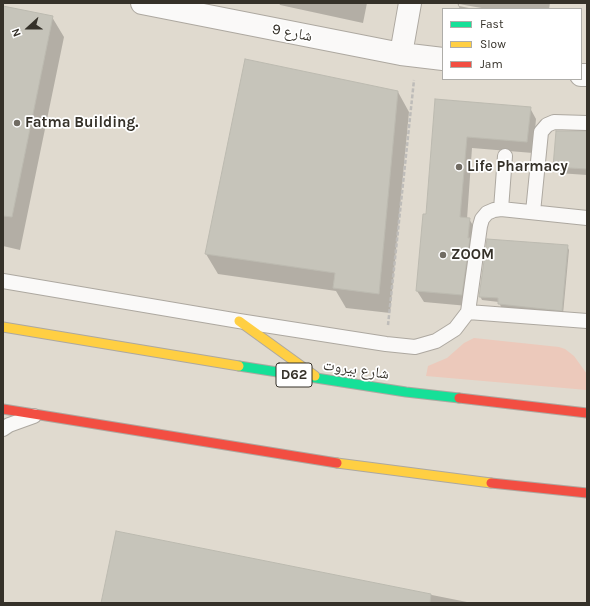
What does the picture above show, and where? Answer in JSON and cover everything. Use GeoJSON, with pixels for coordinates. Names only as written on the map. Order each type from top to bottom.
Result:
{"type":"FeatureCollection","features":[{"type":"Feature","properties":{"kind":"main road"},"geometry":{"type":"LineString","coordinates":[[239,321],[319,379]]}},
{"type":"Feature","properties":{"kind":"main road","name":"شارع بيروت"},"geometry":{"type":"LineString","coordinates":[[3,327],[406,392],[587,413]]}},
{"type":"Feature","properties":{"kind":"main road"},"geometry":{"type":"LineString","coordinates":[[3,409],[36,416],[367,468],[479,482],[587,493]]}},
{"type":"Feature","properties":{"kind":"street","name":"شارع 9"},"geometry":{"type":"LineString","coordinates":[[142,3],[409,55],[442,59]]}},
{"type":"Feature","properties":{"kind":"street"},"geometry":{"type":"LineString","coordinates":[[409,55],[410,3]]}},
{"type":"Feature","properties":{"kind":"lane"},"geometry":{"type":"LineString","coordinates":[[534,212],[541,132],[547,125],[554,122],[587,123]]}},
{"type":"Feature","properties":{"kind":"lane"},"geometry":{"type":"LineString","coordinates":[[502,209],[505,156]]}},
{"type":"Feature","properties":{"kind":"lane"},"geometry":{"type":"LineString","coordinates":[[3,281],[239,321],[386,344],[415,347],[436,342],[454,329],[468,312],[480,226],[482,219],[488,213],[494,210],[502,209],[587,218]]}},
{"type":"Feature","properties":{"kind":"lane"},"geometry":{"type":"LineString","coordinates":[[468,312],[587,321]]}},
{"type":"Feature","properties":{"kind":"lane"},"geometry":{"type":"LineString","coordinates":[[3,429],[10,424],[36,416]]}},
{"type":"Feature","properties":{"kind":"path"},"geometry":{"type":"LineString","coordinates":[[386,344],[409,55]]}},
{"type":"Feature","properties":{"kind":"shaded area"},"geometry":{"type":"Polygon","coordinates":[[[474,338],[559,347],[565,349],[574,356],[587,374],[587,390],[426,376],[428,366],[447,358],[464,343],[474,338]]]}},
{"type":"Feature","properties":{"kind":"building","name":"Fatma Building."},"geometry":{"type":"Polygon","coordinates":[[[3,6],[53,16],[12,217],[3,216],[3,6]]]}},
{"type":"Feature","properties":{"kind":"building"},"geometry":{"type":"Polygon","coordinates":[[[245,59],[398,91],[379,294],[333,288],[335,273],[205,254],[245,59]]]}},
{"type":"Feature","properties":{"kind":"building"},"geometry":{"type":"Polygon","coordinates":[[[435,99],[531,107],[527,142],[467,137],[460,217],[470,218],[468,238],[470,238],[462,295],[416,291],[423,214],[426,214],[435,99]]]}},
{"type":"Feature","properties":{"kind":"building"},"geometry":{"type":"Polygon","coordinates":[[[556,131],[587,131],[587,169],[553,167],[556,131]]]}},
{"type":"Feature","properties":{"kind":"building"},"geometry":{"type":"Polygon","coordinates":[[[487,239],[568,245],[562,311],[498,304],[498,298],[479,297],[487,239]]]}},
{"type":"Feature","properties":{"kind":"building"},"geometry":{"type":"Polygon","coordinates":[[[116,531],[431,594],[430,603],[101,603],[116,531]]]}},
{"type":"Feature","properties":{"kind":"traffic: fast"},"geometry":{"type":"LineString","coordinates":[[239,366],[406,392],[459,398]]}},
{"type":"Feature","properties":{"kind":"traffic: slow"},"geometry":{"type":"LineString","coordinates":[[239,321],[315,376]]}},
{"type":"Feature","properties":{"kind":"traffic: slow"},"geometry":{"type":"LineString","coordinates":[[3,327],[239,366]]}},
{"type":"Feature","properties":{"kind":"traffic: slow"},"geometry":{"type":"LineString","coordinates":[[337,463],[491,483]]}},
{"type":"Feature","properties":{"kind":"traffic: jam"},"geometry":{"type":"LineString","coordinates":[[459,398],[587,413]]}},
{"type":"Feature","properties":{"kind":"traffic: jam"},"geometry":{"type":"LineString","coordinates":[[3,409],[337,463]]}},
{"type":"Feature","properties":{"kind":"traffic: jam"},"geometry":{"type":"LineString","coordinates":[[491,483],[587,493]]}},
{"type":"Feature","properties":{"kind":"place","name":"Fatma Building."},"geometry":{"type":"Point","coordinates":[17,123]}},
{"type":"Feature","properties":{"kind":"place","name":"Life Pharmacy"},"geometry":{"type":"Point","coordinates":[459,167]}},
{"type":"Feature","properties":{"kind":"place","name":"ZOOM"},"geometry":{"type":"Point","coordinates":[443,255]}}]}
